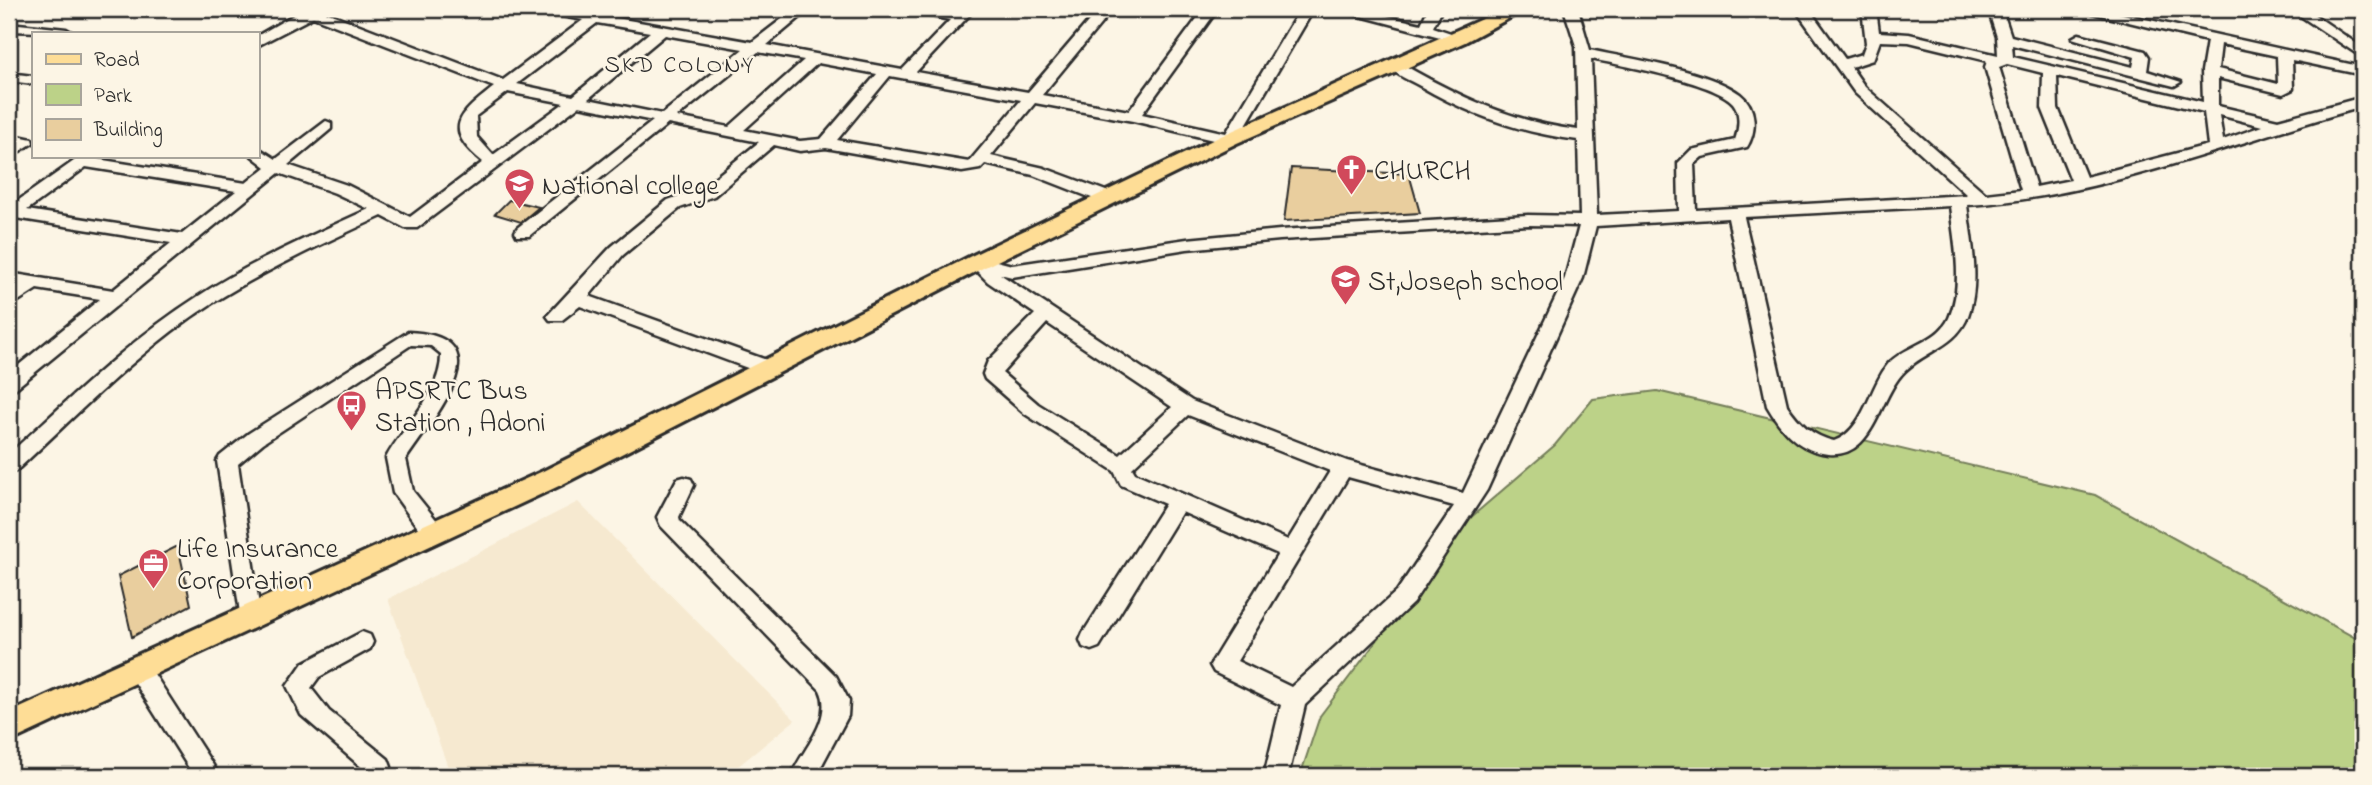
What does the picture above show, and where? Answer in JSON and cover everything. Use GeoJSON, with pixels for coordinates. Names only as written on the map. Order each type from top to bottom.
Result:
{"type":"FeatureCollection","features":[{"type":"Feature","properties":{"kind":"main road"},"geometry":{"type":"LineString","coordinates":[[9,728],[552,478],[1108,198],[1230,139],[1459,38],[1517,9]]}},
{"type":"Feature","properties":{"kind":"street"},"geometry":{"type":"LineString","coordinates":[[545,9],[1133,116],[1230,139],[1307,9]]}},
{"type":"Feature","properties":{"kind":"street"},"geometry":{"type":"LineString","coordinates":[[631,24],[650,9]]}},
{"type":"Feature","properties":{"kind":"street"},"geometry":{"type":"LineString","coordinates":[[523,232],[803,9]]}},
{"type":"Feature","properties":{"kind":"street"},"geometry":{"type":"LineString","coordinates":[[916,9],[964,13]]}},
{"type":"Feature","properties":{"kind":"street"},"geometry":{"type":"LineString","coordinates":[[259,41],[311,10],[506,87],[800,146],[826,143],[962,167],[974,166],[1106,9]]}},
{"type":"Feature","properties":{"kind":"street"},"geometry":{"type":"LineString","coordinates":[[1133,116],[1211,9]]}},
{"type":"Feature","properties":{"kind":"street"},"geometry":{"type":"LineString","coordinates":[[1341,9],[1459,38]]}},
{"type":"Feature","properties":{"kind":"street"},"geometry":{"type":"LineString","coordinates":[[1426,28],[1435,9]]}},
{"type":"Feature","properties":{"kind":"street"},"geometry":{"type":"LineString","coordinates":[[1276,776],[1294,700],[1405,597],[1480,484],[1574,278],[1589,221],[1583,53],[1572,9]]}},
{"type":"Feature","properties":{"kind":"street"},"geometry":{"type":"LineString","coordinates":[[1801,9],[1860,90],[1982,199]]}},
{"type":"Feature","properties":{"kind":"street"},"geometry":{"type":"LineString","coordinates":[[1841,65],[1868,57],[1872,36],[1869,9]]}},
{"type":"Feature","properties":{"kind":"street"},"geometry":{"type":"LineString","coordinates":[[1995,9],[1996,19],[2005,39],[2003,60],[1992,67],[2030,193]]}},
{"type":"Feature","properties":{"kind":"street"},"geometry":{"type":"LineString","coordinates":[[2082,9],[2105,11],[2363,71]]}},
{"type":"Feature","properties":{"kind":"street"},"geometry":{"type":"LineString","coordinates":[[2297,9],[2363,54]]}},
{"type":"Feature","properties":{"kind":"street"},"geometry":{"type":"LineString","coordinates":[[906,74],[964,13]]}},
{"type":"Feature","properties":{"kind":"street"},"geometry":{"type":"LineString","coordinates":[[494,163],[470,142],[467,121],[476,108],[594,18]]}},
{"type":"Feature","properties":{"kind":"street"},"geometry":{"type":"LineString","coordinates":[[9,27],[56,32]]}},
{"type":"Feature","properties":{"kind":"street"},"geometry":{"type":"LineString","coordinates":[[259,154],[275,166],[341,189],[411,224],[576,101],[662,30]]}},
{"type":"Feature","properties":{"kind":"street"},"geometry":{"type":"LineString","coordinates":[[1872,36],[1909,38],[2278,125]]}},
{"type":"Feature","properties":{"kind":"street"},"geometry":{"type":"LineString","coordinates":[[2079,38],[2140,54],[2140,72]]}},
{"type":"Feature","properties":{"kind":"street"},"geometry":{"type":"LineString","coordinates":[[2215,38],[2209,71],[2209,110],[2216,148]]}},
{"type":"Feature","properties":{"kind":"street"},"geometry":{"type":"LineString","coordinates":[[2005,39],[2174,82]]}},
{"type":"Feature","properties":{"kind":"street"},"geometry":{"type":"LineString","coordinates":[[1583,53],[1646,66],[1705,85],[1735,97],[1741,104],[1746,123],[1746,138],[1741,144],[1697,153],[1686,163],[1688,216]]}},
{"type":"Feature","properties":{"kind":"street"},"geometry":{"type":"LineString","coordinates":[[2209,71],[2283,90],[2286,89],[2284,54]]}},
{"type":"Feature","properties":{"kind":"street"},"geometry":{"type":"LineString","coordinates":[[733,132],[815,58]]}},
{"type":"Feature","properties":{"kind":"street"},"geometry":{"type":"LineString","coordinates":[[1395,66],[1472,111],[1513,126],[1586,136]]}},
{"type":"Feature","properties":{"kind":"street"},"geometry":{"type":"LineString","coordinates":[[826,143],[887,71]]}},
{"type":"Feature","properties":{"kind":"street"},"geometry":{"type":"LineString","coordinates":[[2050,71],[2050,108],[2080,183]]}},
{"type":"Feature","properties":{"kind":"street"},"geometry":{"type":"LineString","coordinates":[[9,77],[32,80]]}},
{"type":"Feature","properties":{"kind":"street"},"geometry":{"type":"LineString","coordinates":[[977,262],[1012,271],[1187,244],[1280,235],[1528,220],[1589,221],[1958,202],[2030,193],[2080,183],[2216,148],[2278,125],[2363,102]]}},
{"type":"Feature","properties":{"kind":"street"},"geometry":{"type":"LineString","coordinates":[[9,383],[326,126]]}},
{"type":"Feature","properties":{"kind":"street"},"geometry":{"type":"LineString","coordinates":[[9,139],[29,139]]}},
{"type":"Feature","properties":{"kind":"street"},"geometry":{"type":"LineString","coordinates":[[9,153],[29,139]]}},
{"type":"Feature","properties":{"kind":"street"},"geometry":{"type":"LineString","coordinates":[[556,316],[578,298],[617,251],[674,204],[708,192],[771,140]]}},
{"type":"Feature","properties":{"kind":"street"},"geometry":{"type":"LineString","coordinates":[[981,158],[1038,171],[1108,198]]}},
{"type":"Feature","properties":{"kind":"street"},"geometry":{"type":"LineString","coordinates":[[10,213],[88,159],[249,188]]}},
{"type":"Feature","properties":{"kind":"street"},"geometry":{"type":"LineString","coordinates":[[1735,214],[1777,406],[1789,426],[1807,440],[1823,447],[1839,447],[1858,436],[1889,377],[1898,366],[1940,342],[1957,320],[1964,296],[1958,202]]}},
{"type":"Feature","properties":{"kind":"street"},"geometry":{"type":"LineString","coordinates":[[9,466],[131,355],[203,301],[274,260],[383,209]]}},
{"type":"Feature","properties":{"kind":"street"},"geometry":{"type":"LineString","coordinates":[[10,213],[185,240]]}},
{"type":"Feature","properties":{"kind":"street"},"geometry":{"type":"LineString","coordinates":[[977,262],[994,278],[1185,406],[1343,468],[1468,502]]}},
{"type":"Feature","properties":{"kind":"street"},"geometry":{"type":"LineString","coordinates":[[9,279],[116,296]]}},
{"type":"Feature","properties":{"kind":"street"},"geometry":{"type":"LineString","coordinates":[[9,301],[33,283]]}},
{"type":"Feature","properties":{"kind":"street"},"geometry":{"type":"LineString","coordinates":[[578,298],[768,368]]}},
{"type":"Feature","properties":{"kind":"street"},"geometry":{"type":"LineString","coordinates":[[1046,313],[995,366],[992,374],[997,382],[1121,466],[1128,479],[1292,551]]}},
{"type":"Feature","properties":{"kind":"street"},"geometry":{"type":"LineString","coordinates":[[250,619],[227,461],[256,438],[408,338],[438,341],[450,353],[452,362],[433,402],[396,458],[403,493],[434,533]]}},
{"type":"Feature","properties":{"kind":"street"},"geometry":{"type":"LineString","coordinates":[[1121,466],[1185,406]]}},
{"type":"Feature","properties":{"kind":"street"},"geometry":{"type":"LineString","coordinates":[[1294,700],[1222,665],[1343,468]]}},
{"type":"Feature","properties":{"kind":"street"},"geometry":{"type":"LineString","coordinates":[[684,485],[670,507],[668,517],[672,526],[828,683],[837,701],[836,716],[803,776]]}},
{"type":"Feature","properties":{"kind":"street"},"geometry":{"type":"LineString","coordinates":[[1091,640],[1178,501]]}},
{"type":"Feature","properties":{"kind":"street"},"geometry":{"type":"LineString","coordinates":[[362,642],[311,670],[299,686],[299,693],[331,727],[379,766],[377,776]]}},
{"type":"Feature","properties":{"kind":"street"},"geometry":{"type":"LineString","coordinates":[[139,670],[208,776]]}},
{"type":"Feature","properties":{"kind":"shaded area"},"geometry":{"type":"Polygon","coordinates":[[[578,502],[795,720],[726,776],[451,776],[388,599],[578,502]]]}},
{"type":"Feature","properties":{"kind":"green space"},"geometry":{"type":"Polygon","coordinates":[[[1657,391],[2095,495],[2363,642],[2363,776],[1300,776],[1320,716],[1469,519],[1555,445],[1593,399],[1657,391]]]}},
{"type":"Feature","properties":{"kind":"building","name":"CHURCH"},"geometry":{"type":"Polygon","coordinates":[[[1291,168],[1409,174],[1420,213],[1284,221],[1291,168]]]}},
{"type":"Feature","properties":{"kind":"building","name":"National college"},"geometry":{"type":"Polygon","coordinates":[[[509,200],[539,207],[521,222],[495,214],[509,200]]]}},
{"type":"Feature","properties":{"kind":"building","name":"Life Insurance Corporation"},"geometry":{"type":"Polygon","coordinates":[[[178,546],[191,605],[132,637],[118,576],[178,546]]]}},
{"type":"Feature","properties":{"kind":"place","name":"CHURCH"},"geometry":{"type":"Point","coordinates":[1351,196]}},
{"type":"Feature","properties":{"kind":"place","name":"National college"},"geometry":{"type":"Point","coordinates":[519,211]}},
{"type":"Feature","properties":{"kind":"place","name":"St,Joseph school"},"geometry":{"type":"Point","coordinates":[1345,307]}},
{"type":"Feature","properties":{"kind":"place","name":"APSRTC Bus Station , Adoni"},"geometry":{"type":"Point","coordinates":[352,432]}},
{"type":"Feature","properties":{"kind":"place","name":"Life Insurance Corporation"},"geometry":{"type":"Point","coordinates":[154,590]}},
{"type":"Feature","properties":{"kind":"district","name":"SKD COLONY"},"geometry":{"type":"Point","coordinates":[680,64]}}]}
